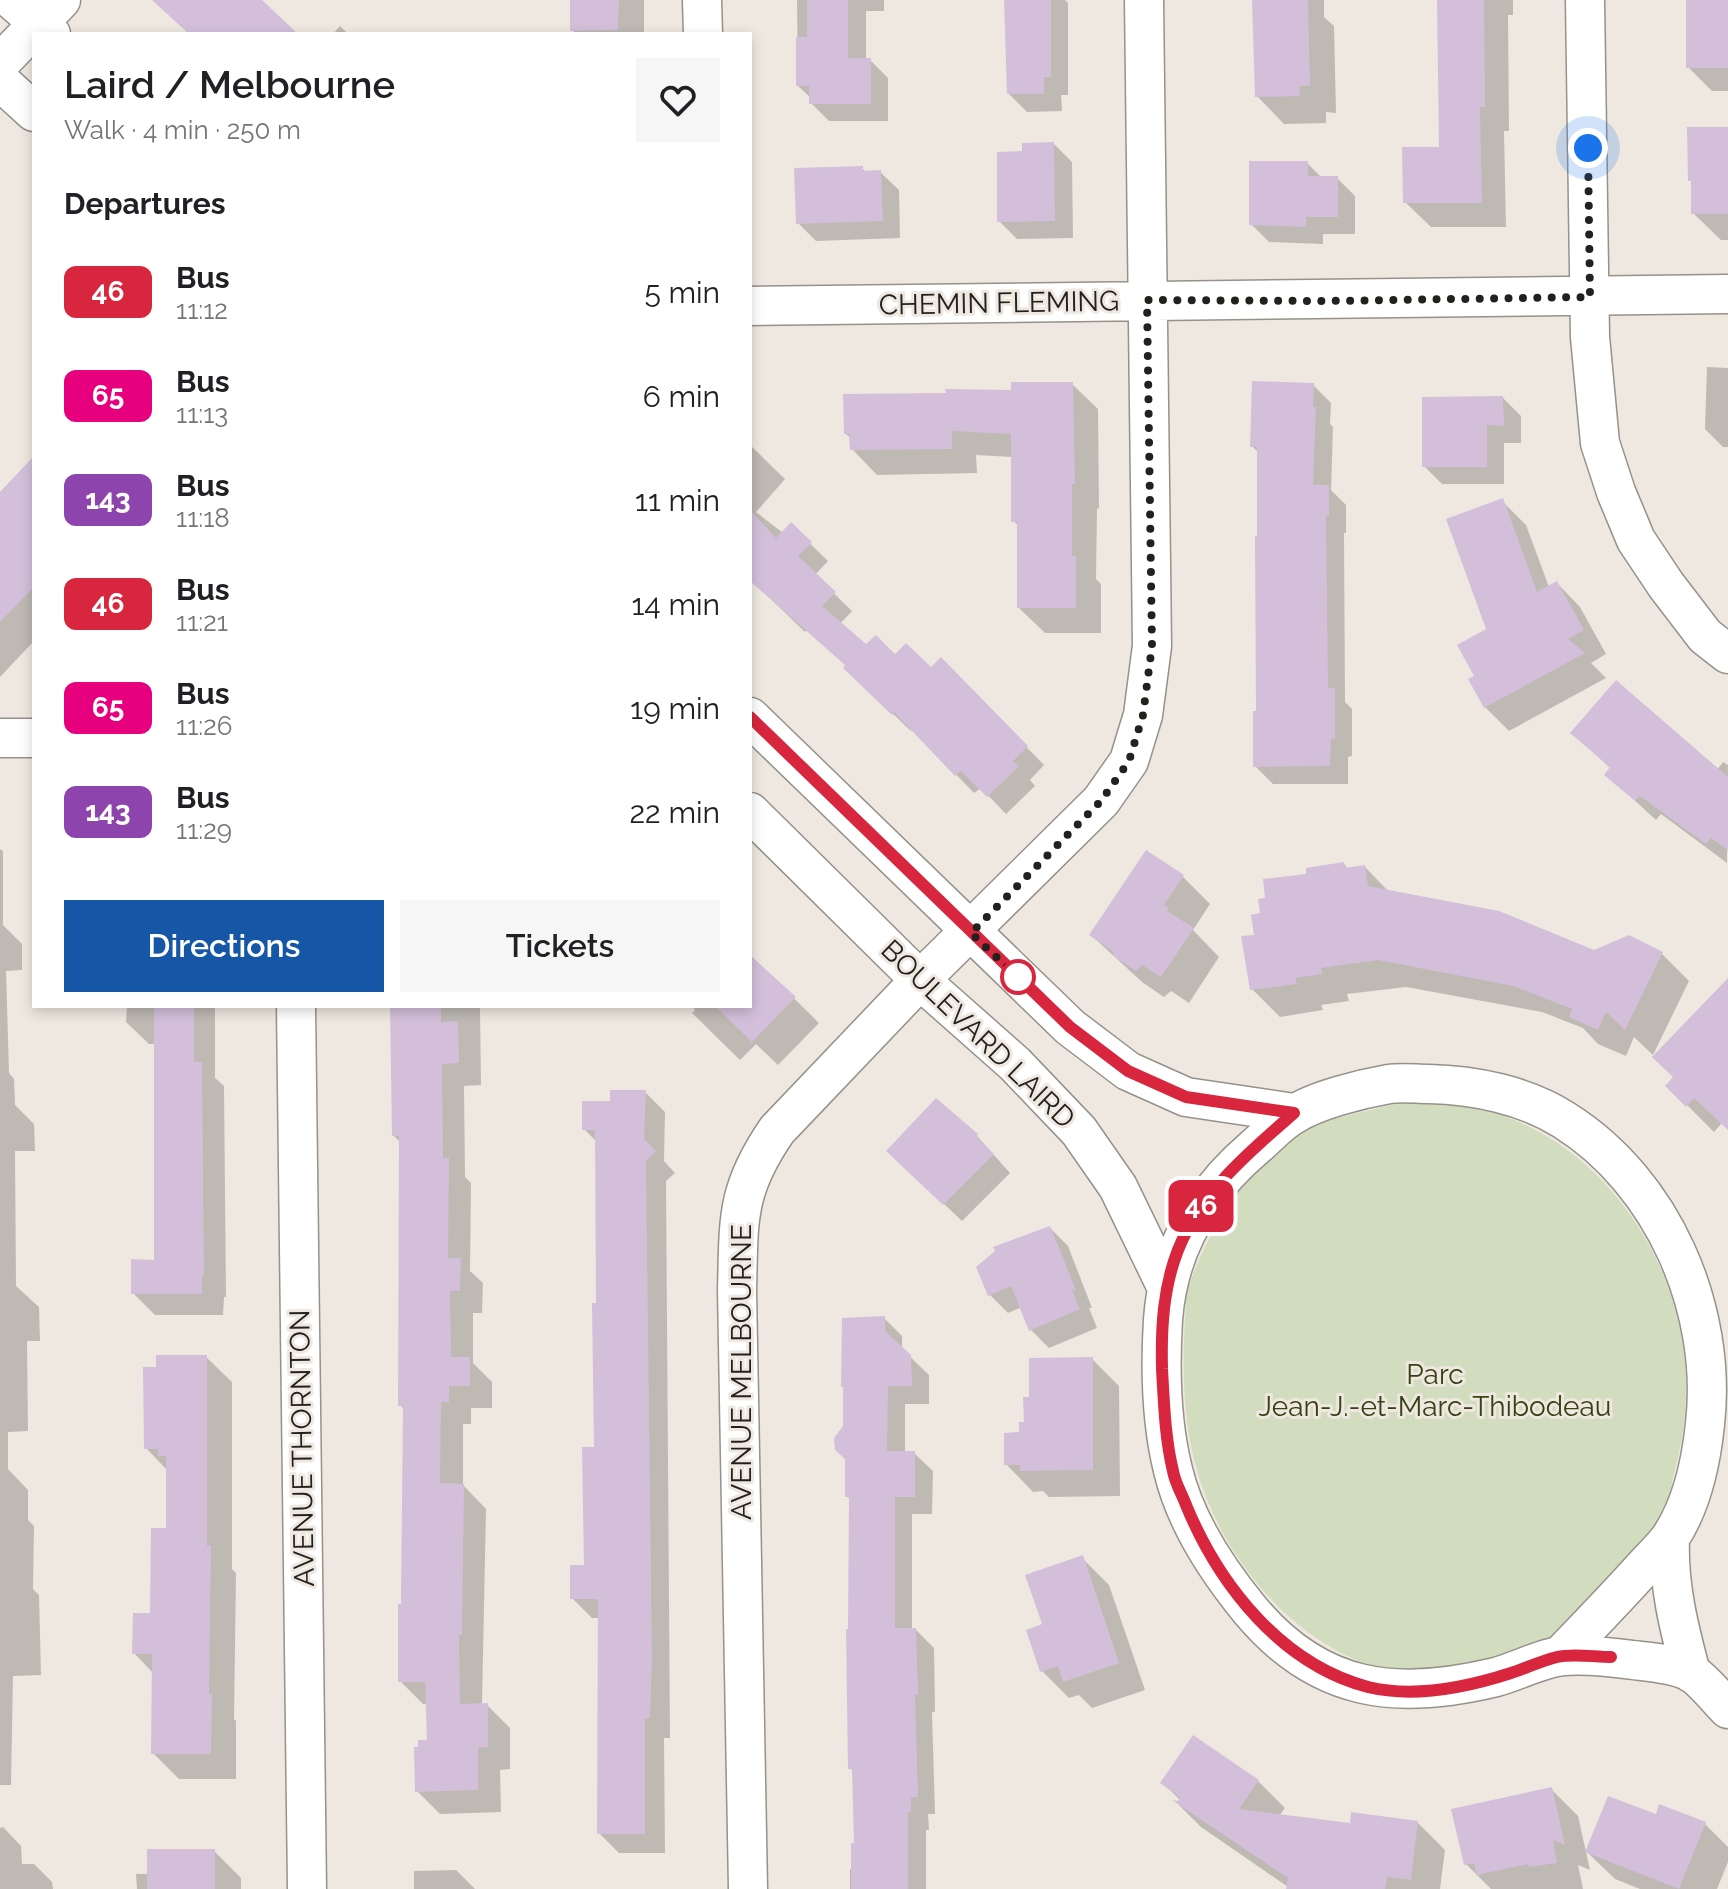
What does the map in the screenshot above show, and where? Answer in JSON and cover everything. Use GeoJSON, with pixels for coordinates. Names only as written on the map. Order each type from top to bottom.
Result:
{"type":"FeatureCollection","features":[{"type":"Feature","properties":{"kind":"street"},"geometry":{"type":"LineString","coordinates":[[702,0],[703,32]]}},
{"type":"Feature","properties":{"kind":"street","name":"AVENUE MELBOURNE"},"geometry":{"type":"LineString","coordinates":[[748,1889],[737,1290],[739,1215],[746,1182],[777,1130],[920,980],[971,933],[1101,801],[1129,761],[1143,715],[1152,646],[1144,0]]}},
{"type":"Feature","properties":{"kind":"street"},"geometry":{"type":"LineString","coordinates":[[1585,0],[1591,349],[1600,443],[1636,540],[1705,636],[1728,654]]}},
{"type":"Feature","properties":{"kind":"street"},"geometry":{"type":"LineString","coordinates":[[0,63],[41,14]]}},
{"type":"Feature","properties":{"kind":"street"},"geometry":{"type":"LineString","coordinates":[[0,81],[32,110]]}},
{"type":"Feature","properties":{"kind":"street","name":"CHEMIN FLEMING"},"geometry":{"type":"LineString","coordinates":[[752,306],[1728,294]]}},
{"type":"Feature","properties":{"kind":"street","name":"BOULEVARD LAIRD"},"geometry":{"type":"LineString","coordinates":[[752,719],[1070,1027],[1128,1071],[1186,1097],[1294,1113]]}},
{"type":"Feature","properties":{"kind":"street"},"geometry":{"type":"LineString","coordinates":[[0,738],[32,738]]}},
{"type":"Feature","properties":{"kind":"street","name":"BOULEVARD LAIRD"},"geometry":{"type":"LineString","coordinates":[[752,814],[920,980],[1015,1064],[1079,1131],[1118,1187],[1166,1286]]}},
{"type":"Feature","properties":{"kind":"street","name":"AVENUE THORNTON"},"geometry":{"type":"LineString","coordinates":[[296,1008],[307,1889]]}},
{"type":"Feature","properties":{"kind":"street","name":"BOULEVARD LAIRD"},"geometry":{"type":"LineString","coordinates":[[1560,1656],[1670,1538],[1694,1489],[1708,1397],[1707,1361],[1699,1319],[1677,1254],[1658,1217],[1635,1184],[1606,1154],[1564,1120],[1526,1101],[1467,1087],[1393,1083],[1336,1098],[1294,1113],[1245,1156],[1204,1200],[1179,1248],[1166,1286],[1162,1349],[1164,1412],[1173,1473],[1196,1528],[1223,1574],[1253,1614],[1291,1649],[1327,1672],[1369,1687],[1411,1691],[1461,1685],[1508,1674],[1560,1656],[1641,1661],[1691,1673],[1671,1590],[1670,1538]]}},
{"type":"Feature","properties":{"kind":"street"},"geometry":{"type":"LineString","coordinates":[[1691,1673],[1728,1709]]}},
{"type":"Feature","properties":{"kind":"green space","name":"Parc Jean-J.-et-Marc-Thibodeau"},"geometry":{"type":"Polygon","coordinates":[[[1432,1102],[1474,1108],[1519,1122],[1560,1145],[1596,1175],[1627,1211],[1652,1251],[1671,1295],[1682,1341],[1686,1402],[1672,1483],[1670,1538],[1560,1656],[1512,1657],[1409,1673],[1371,1665],[1335,1650],[1302,1628],[1272,1600],[1246,1569],[1224,1535],[1207,1499],[1191,1444],[1184,1385],[1186,1305],[1166,1286],[1190,1283],[1222,1215],[1294,1113],[1338,1118],[1399,1103],[1432,1102]]]}},
{"type":"Feature","properties":{"kind":"building"},"geometry":{"type":"Polygon","coordinates":[[[152,0],[262,0],[296,32],[187,32],[152,0]]]}},
{"type":"Feature","properties":{"kind":"building"},"geometry":{"type":"Polygon","coordinates":[[[570,0],[619,0],[618,30],[570,31],[570,0]]]}},
{"type":"Feature","properties":{"kind":"building"},"geometry":{"type":"Polygon","coordinates":[[[807,0],[848,0],[848,58],[871,58],[871,104],[809,104],[809,86],[796,86],[796,37],[807,37],[807,0]]]}},
{"type":"Feature","properties":{"kind":"building"},"geometry":{"type":"Polygon","coordinates":[[[1004,0],[1051,0],[1051,77],[1044,77],[1044,94],[1007,94],[1004,0]]]}},
{"type":"Feature","properties":{"kind":"building"},"geometry":{"type":"Polygon","coordinates":[[[1252,0],[1308,0],[1310,86],[1299,86],[1300,96],[1255,97],[1252,0]]]}},
{"type":"Feature","properties":{"kind":"building"},"geometry":{"type":"Polygon","coordinates":[[[1437,0],[1484,0],[1485,107],[1480,107],[1482,203],[1403,203],[1402,147],[1439,147],[1437,0]]]}},
{"type":"Feature","properties":{"kind":"building"},"geometry":{"type":"Polygon","coordinates":[[[1686,0],[1728,0],[1728,68],[1686,68],[1686,0]]]}},
{"type":"Feature","properties":{"kind":"building"},"geometry":{"type":"Polygon","coordinates":[[[1687,127],[1728,127],[1728,214],[1691,214],[1687,127]]]}},
{"type":"Feature","properties":{"kind":"building"},"geometry":{"type":"Polygon","coordinates":[[[1054,142],[1055,221],[997,222],[997,152],[1022,151],[1022,143],[1054,142]]]}},
{"type":"Feature","properties":{"kind":"building"},"geometry":{"type":"Polygon","coordinates":[[[1249,161],[1308,161],[1308,176],[1338,176],[1338,217],[1306,217],[1306,227],[1249,225],[1249,161]]]}},
{"type":"Feature","properties":{"kind":"building"},"geometry":{"type":"Polygon","coordinates":[[[863,166],[863,171],[881,170],[883,221],[796,224],[794,168],[863,166]]]}},
{"type":"Feature","properties":{"kind":"building"},"geometry":{"type":"Polygon","coordinates":[[[1252,381],[1314,383],[1313,485],[1329,485],[1329,516],[1326,516],[1328,688],[1335,688],[1335,739],[1331,739],[1330,766],[1253,767],[1257,447],[1250,447],[1252,381]]]}},
{"type":"Feature","properties":{"kind":"building"},"geometry":{"type":"Polygon","coordinates":[[[1011,382],[1073,382],[1075,484],[1072,484],[1072,556],[1076,556],[1076,608],[1017,608],[1017,522],[1011,522],[1011,434],[952,431],[952,449],[850,450],[849,434],[844,434],[843,394],[946,393],[945,389],[1011,390],[1011,382]]]}},
{"type":"Feature","properties":{"kind":"building"},"geometry":{"type":"Polygon","coordinates":[[[1503,396],[1504,426],[1487,425],[1487,467],[1422,467],[1422,397],[1503,396]]]}},
{"type":"Feature","properties":{"kind":"building"},"geometry":{"type":"Polygon","coordinates":[[[32,458],[32,589],[0,622],[0,492],[32,458]]]}},
{"type":"Feature","properties":{"kind":"building"},"geometry":{"type":"Polygon","coordinates":[[[1503,498],[1537,592],[1557,581],[1584,630],[1568,639],[1585,653],[1484,708],[1468,679],[1474,676],[1457,645],[1486,629],[1446,519],[1503,498]]]}},
{"type":"Feature","properties":{"kind":"building"},"geometry":{"type":"Polygon","coordinates":[[[752,512],[776,538],[791,522],[812,542],[798,556],[836,592],[822,606],[866,644],[876,635],[895,654],[906,643],[931,667],[941,657],[1028,746],[1013,761],[1019,766],[987,797],[961,771],[955,776],[894,712],[892,715],[843,668],[845,665],[752,583],[752,512]]]}},
{"type":"Feature","properties":{"kind":"building"},"geometry":{"type":"Polygon","coordinates":[[[1616,680],[1728,777],[1728,850],[1711,838],[1706,844],[1640,796],[1635,801],[1604,775],[1610,767],[1570,733],[1616,680]]]}},
{"type":"Feature","properties":{"kind":"building"},"geometry":{"type":"Polygon","coordinates":[[[1146,850],[1184,875],[1164,905],[1169,908],[1167,911],[1194,928],[1161,977],[1142,965],[1136,971],[1089,935],[1146,850]]]}},
{"type":"Feature","properties":{"kind":"building"},"geometry":{"type":"Polygon","coordinates":[[[1344,862],[1345,868],[1365,865],[1368,886],[1499,911],[1594,950],[1629,935],[1663,952],[1625,1030],[1606,1012],[1598,1030],[1569,1017],[1572,1009],[1513,986],[1378,960],[1321,968],[1323,974],[1295,978],[1297,984],[1250,990],[1241,936],[1254,935],[1251,915],[1260,913],[1258,899],[1265,898],[1263,879],[1306,874],[1306,868],[1344,862]]]}},
{"type":"Feature","properties":{"kind":"building"},"geometry":{"type":"Polygon","coordinates":[[[752,957],[796,997],[750,1044],[750,1040],[717,1008],[752,1008],[752,957]]]}},
{"type":"Feature","properties":{"kind":"building"},"geometry":{"type":"Polygon","coordinates":[[[1728,978],[1728,1130],[1694,1098],[1686,1107],[1665,1086],[1673,1077],[1652,1057],[1728,978]]]}},
{"type":"Feature","properties":{"kind":"building"},"geometry":{"type":"Polygon","coordinates":[[[154,1008],[194,1008],[194,1062],[202,1062],[202,1294],[131,1294],[131,1259],[154,1260],[154,1008]]]}},
{"type":"Feature","properties":{"kind":"building"},"geometry":{"type":"Polygon","coordinates":[[[390,1008],[441,1008],[441,1022],[458,1021],[459,1063],[442,1064],[443,1158],[449,1158],[448,1258],[461,1258],[460,1291],[450,1291],[451,1357],[470,1357],[470,1386],[449,1386],[449,1402],[441,1402],[440,1483],[464,1484],[460,1704],[488,1703],[488,1747],[478,1748],[478,1790],[415,1792],[414,1747],[418,1747],[418,1740],[427,1740],[425,1682],[398,1682],[403,1406],[398,1406],[399,1136],[392,1136],[390,1008]]]}},
{"type":"Feature","properties":{"kind":"building"},"geometry":{"type":"Polygon","coordinates":[[[610,1090],[646,1090],[644,1139],[656,1151],[646,1161],[652,1661],[650,1718],[645,1719],[645,1834],[597,1834],[598,1599],[570,1599],[570,1565],[584,1565],[582,1447],[594,1447],[592,1303],[596,1303],[595,1130],[582,1130],[582,1101],[610,1101],[610,1090]]]}},
{"type":"Feature","properties":{"kind":"building"},"geometry":{"type":"Polygon","coordinates":[[[936,1098],[978,1134],[976,1137],[994,1154],[943,1205],[886,1151],[936,1098]]]}},
{"type":"Feature","properties":{"kind":"building"},"geometry":{"type":"Polygon","coordinates":[[[1050,1226],[1076,1290],[1072,1290],[1080,1309],[1029,1331],[1011,1286],[988,1296],[976,1267],[995,1251],[993,1247],[1050,1226]]]}},
{"type":"Feature","properties":{"kind":"building"},"geometry":{"type":"Polygon","coordinates":[[[885,1316],[885,1331],[911,1355],[912,1386],[888,1386],[887,1451],[915,1451],[915,1497],[895,1497],[895,1628],[916,1628],[918,1797],[911,1797],[911,1812],[908,1812],[908,1889],[851,1889],[851,1843],[854,1843],[852,1769],[848,1769],[846,1629],[849,1497],[845,1497],[845,1459],[835,1450],[834,1438],[843,1426],[842,1318],[885,1316]]]}},
{"type":"Feature","properties":{"kind":"building"},"geometry":{"type":"Polygon","coordinates":[[[156,1355],[207,1355],[211,1754],[151,1754],[152,1654],[132,1654],[133,1613],[150,1613],[151,1528],[166,1528],[166,1456],[158,1456],[158,1449],[144,1449],[143,1367],[156,1367],[156,1355]]]}},
{"type":"Feature","properties":{"kind":"building"},"geometry":{"type":"Polygon","coordinates":[[[1093,1357],[1093,1470],[1020,1471],[1020,1465],[1004,1465],[1004,1433],[1019,1432],[1019,1422],[1024,1422],[1023,1397],[1029,1397],[1029,1358],[1093,1357]]]}},
{"type":"Feature","properties":{"kind":"building"},"geometry":{"type":"Polygon","coordinates":[[[1083,1555],[1119,1663],[1063,1682],[1058,1666],[1040,1672],[1026,1630],[1042,1624],[1025,1575],[1083,1555]]]}},
{"type":"Feature","properties":{"kind":"building"},"geometry":{"type":"Polygon","coordinates":[[[1193,1735],[1259,1780],[1239,1809],[1350,1823],[1351,1812],[1418,1821],[1411,1880],[1387,1877],[1385,1889],[1286,1889],[1288,1878],[1172,1800],[1178,1801],[1180,1797],[1160,1783],[1193,1735]]]}},
{"type":"Feature","properties":{"kind":"building"},"geometry":{"type":"Polygon","coordinates":[[[1552,1787],[1565,1845],[1553,1840],[1557,1863],[1528,1867],[1528,1864],[1477,1875],[1474,1863],[1464,1865],[1451,1809],[1552,1787]]]}},
{"type":"Feature","properties":{"kind":"building"},"geometry":{"type":"Polygon","coordinates":[[[1608,1796],[1656,1814],[1659,1804],[1706,1822],[1679,1889],[1585,1852],[1608,1796]]]}},
{"type":"Feature","properties":{"kind":"building"},"geometry":{"type":"Polygon","coordinates":[[[147,1849],[215,1849],[215,1889],[147,1889],[147,1849]]]}},
{"type":"Feature","properties":{"kind":"bus line","name":"46"},"geometry":{"type":"LineString","coordinates":[[752,719],[1070,1027],[1128,1071],[1186,1097],[1294,1113],[1245,1156],[1204,1200],[1179,1248],[1166,1286],[1162,1349],[1164,1412],[1173,1473],[1196,1528],[1223,1574],[1253,1614],[1291,1649],[1327,1672],[1369,1687],[1411,1691],[1461,1685],[1508,1674],[1560,1656],[1611,1657]]}},
{"type":"Feature","properties":{"kind":"route"},"geometry":{"type":"LineString","coordinates":[[1018,977],[1028,987],[971,933],[1101,801],[1129,761],[1143,715],[1152,646],[1147,300],[1590,297],[1588,148]]}}]}
